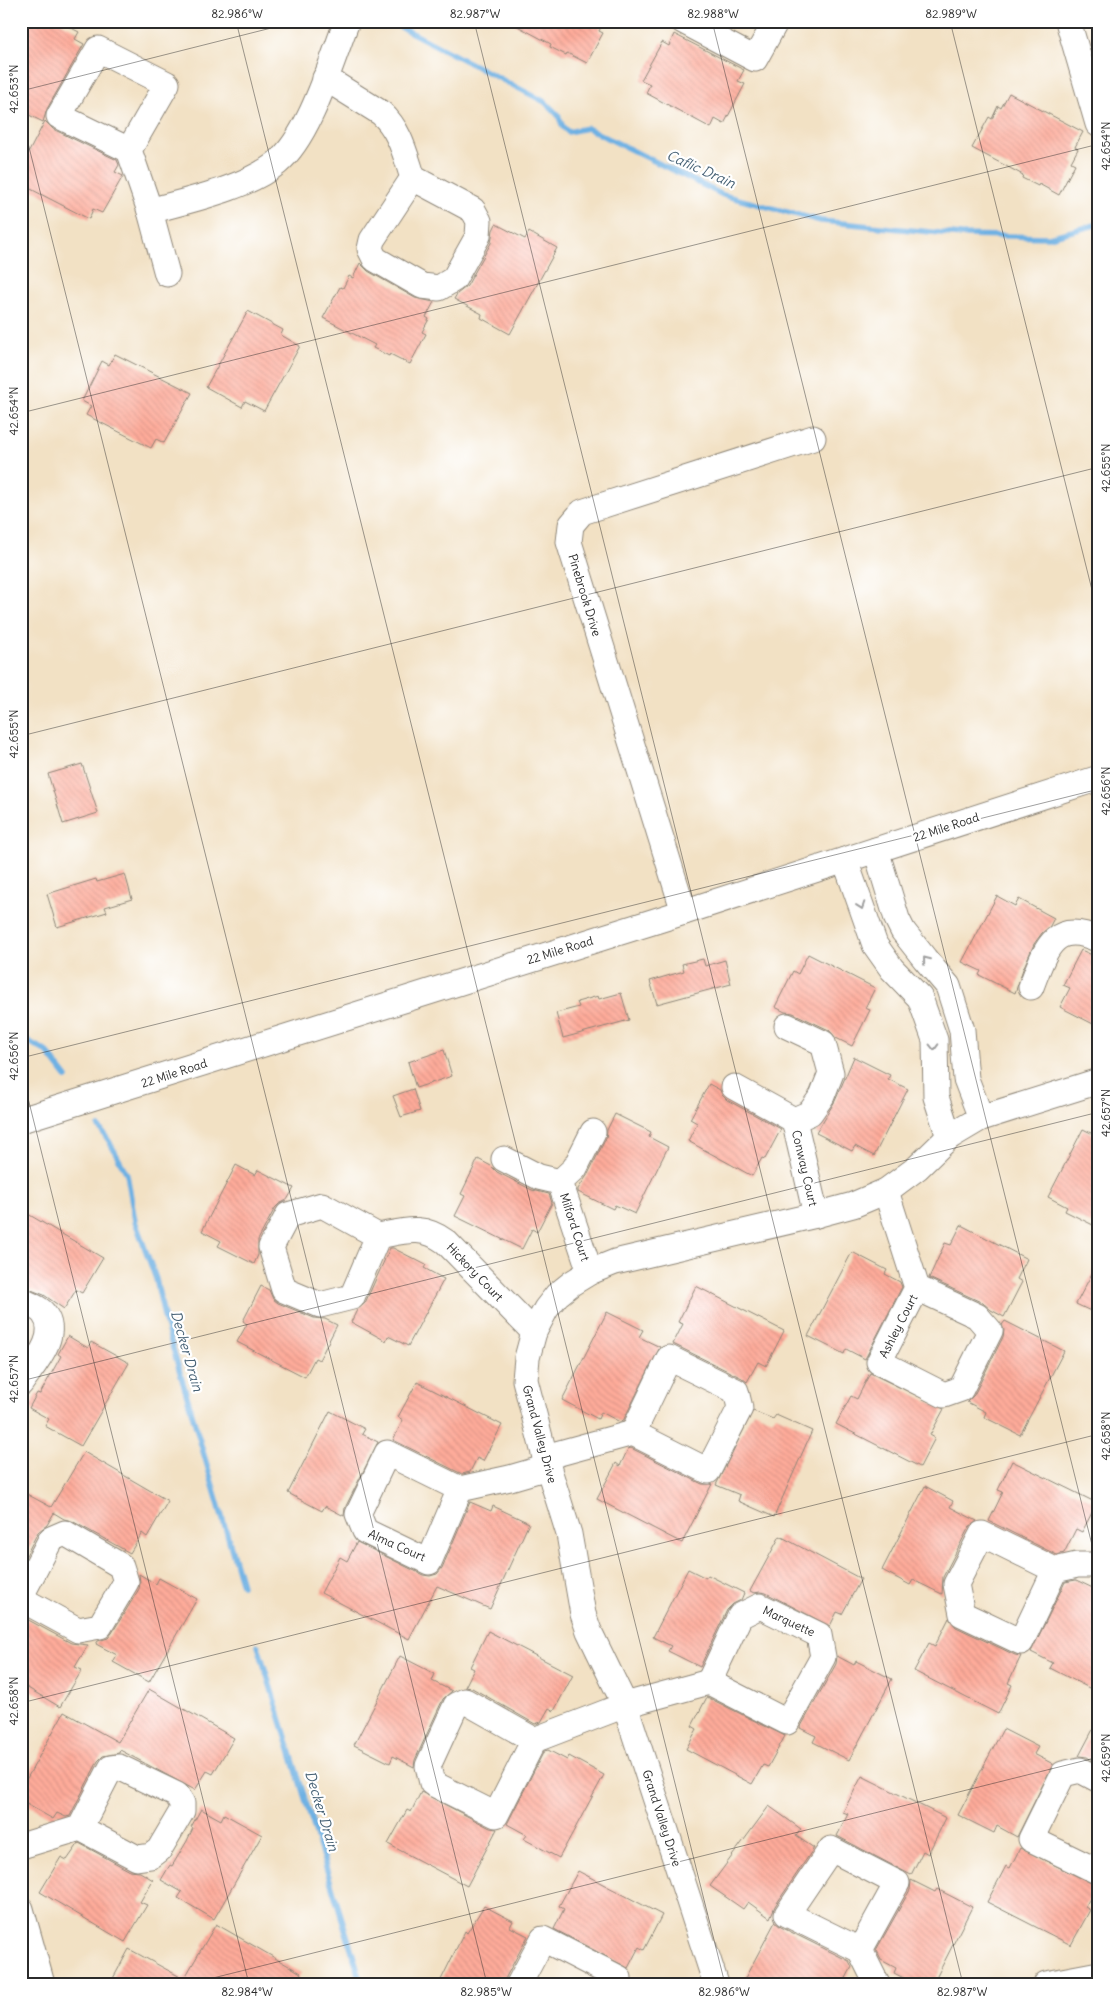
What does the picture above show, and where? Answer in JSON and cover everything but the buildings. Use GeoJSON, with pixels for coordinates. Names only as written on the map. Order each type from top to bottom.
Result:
{"type":"FeatureCollection","features":[{"type":"Feature","properties":{"kind":"street"},"geometry":{"type":"LineString","coordinates":[[150,211],[227,189],[276,164],[299,138],[312,111],[346,21]]}},
{"type":"Feature","properties":{"kind":"street"},"geometry":{"type":"LineString","coordinates":[[683,21],[755,60],[776,21]]}},
{"type":"Feature","properties":{"kind":"street"},"geometry":{"type":"LineString","coordinates":[[1068,21],[1098,124]]}},
{"type":"Feature","properties":{"kind":"street"},"geometry":{"type":"LineString","coordinates":[[325,78],[388,119],[400,137],[413,178],[473,210],[479,222],[478,236],[454,279],[439,288],[422,286],[375,259],[370,249],[372,240],[413,178]]}},
{"type":"Feature","properties":{"kind":"street"},"geometry":{"type":"LineString","coordinates":[[129,150],[150,211],[167,274]]}},
{"type":"Feature","properties":{"kind":"street","name":"Pinebrook Drive"},"geometry":{"type":"LineString","coordinates":[[684,912],[569,542],[571,525],[582,512],[812,438]]}},
{"type":"Feature","properties":{"kind":"street","name":"22 Mile Road"},"geometry":{"type":"LineString","coordinates":[[21,1120],[684,912],[1099,778]]}},
{"type":"Feature","properties":{"kind":"street"},"geometry":{"type":"LineString","coordinates":[[876,850],[897,919],[919,952],[948,986],[962,1030],[966,1079],[981,1118]]}},
{"type":"Feature","properties":{"kind":"street"},"geometry":{"type":"LineString","coordinates":[[846,860],[876,945],[892,969],[920,998],[934,1040],[936,1097],[949,1137]]}},
{"type":"Feature","properties":{"kind":"street"},"geometry":{"type":"LineString","coordinates":[[1031,987],[1052,942],[1062,934],[1072,932],[1086,934],[1099,940]]}},
{"type":"Feature","properties":{"kind":"street"},"geometry":{"type":"LineString","coordinates":[[920,998],[948,986]]}},
{"type":"Feature","properties":{"kind":"street","name":"Conway Court"},"geometry":{"type":"LineString","coordinates":[[787,1026],[823,1043],[831,1073],[822,1096],[810,1113],[794,1120]]}},
{"type":"Feature","properties":{"kind":"street","name":"Grand Valley Drive"},"geometry":{"type":"LineString","coordinates":[[716,1984],[625,1705],[589,1631],[583,1614],[569,1534],[525,1380],[527,1358],[534,1332],[546,1309],[557,1295],[590,1272],[615,1262],[853,1205],[886,1191],[917,1168],[949,1137],[981,1118],[1099,1082]]}},
{"type":"Feature","properties":{"kind":"street","name":"Conway Court"},"geometry":{"type":"LineString","coordinates":[[734,1087],[794,1120],[816,1215]]}},
{"type":"Feature","properties":{"kind":"street","name":"Milford Court"},"geometry":{"type":"LineString","coordinates":[[560,1182],[575,1168],[593,1132]]}},
{"type":"Feature","properties":{"kind":"street","name":"Milford Court"},"geometry":{"type":"LineString","coordinates":[[504,1159],[539,1177],[560,1182]]}},
{"type":"Feature","properties":{"kind":"street","name":"Milford Court"},"geometry":{"type":"LineString","coordinates":[[560,1182],[590,1272]]}},
{"type":"Feature","properties":{"kind":"street","name":"Ashley Court"},"geometry":{"type":"LineString","coordinates":[[886,1191],[917,1288],[879,1362],[944,1395],[961,1389],[990,1331],[977,1316],[917,1288]]}},
{"type":"Feature","properties":{"kind":"street"},"geometry":{"type":"LineString","coordinates":[[322,1204],[378,1236],[352,1297],[320,1305],[284,1290],[271,1247],[288,1215],[322,1204]]}},
{"type":"Feature","properties":{"kind":"street","name":"Hickory Court"},"geometry":{"type":"LineString","coordinates":[[378,1236],[421,1229],[435,1234],[446,1242],[534,1332]]}},
{"type":"Feature","properties":{"kind":"street"},"geometry":{"type":"LineString","coordinates":[[21,1300],[44,1313],[50,1328],[47,1343],[21,1383]]}},
{"type":"Feature","properties":{"kind":"street"},"geometry":{"type":"LineString","coordinates":[[460,1489],[510,1478],[547,1462],[633,1433],[708,1471],[740,1408],[736,1391],[668,1358],[633,1433]]}},
{"type":"Feature","properties":{"kind":"street","name":"Alma Court"},"geometry":{"type":"LineString","coordinates":[[387,1453],[460,1489],[429,1562],[365,1531],[358,1514],[387,1453]]}},
{"type":"Feature","properties":{"kind":"street"},"geometry":{"type":"LineString","coordinates":[[1055,1570],[1077,1565],[1099,1565]]}},
{"type":"Feature","properties":{"kind":"street","name":"Marquette"},"geometry":{"type":"LineString","coordinates":[[760,1606],[819,1636],[823,1657],[787,1722],[709,1682],[740,1616],[760,1606]]}},
{"type":"Feature","properties":{"kind":"street"},"geometry":{"type":"LineString","coordinates":[[534,1740],[465,1701],[456,1705],[428,1766],[432,1783],[496,1815],[534,1740],[625,1705],[709,1682]]}},
{"type":"Feature","properties":{"kind":"street"},"geometry":{"type":"LineString","coordinates":[[1099,1780],[1080,1770],[1063,1774],[1031,1839],[1099,1872]]}},
{"type":"Feature","properties":{"kind":"street"},"geometry":{"type":"LineString","coordinates":[[21,1846],[80,1828]]}},
{"type":"Feature","properties":{"kind":"street"},"geometry":{"type":"LineString","coordinates":[[21,1909],[42,1984]]}},
{"type":"Feature","properties":{"kind":"street"},"geometry":{"type":"LineString","coordinates":[[519,1984],[544,1939],[619,1978],[616,1984]]}},
{"type":"Feature","properties":{"kind":"street"},"geometry":{"type":"LineString","coordinates":[[860,1950],[877,1984]]}},
{"type":"Feature","properties":{"kind":"street"},"geometry":{"type":"LineString","coordinates":[[1046,1984],[1099,1974]]}},
{"type":"Feature","properties":{"kind":"waterway","name":"Caflic Drain"},"geometry":{"type":"LineString","coordinates":[[389,21],[545,102],[558,115],[563,127],[568,132],[587,128],[723,195],[821,221],[961,235],[1049,237],[1099,224]]}},
{"type":"Feature","properties":{"kind":"waterway","name":"Decker Drain"},"geometry":{"type":"LineString","coordinates":[[21,1037],[47,1052],[67,1078]]}},
{"type":"Feature","properties":{"kind":"waterway","name":"Decker Drain"},"geometry":{"type":"LineString","coordinates":[[99,1127],[127,1174],[135,1221],[156,1279],[165,1321],[242,1585]]}},
{"type":"Feature","properties":{"kind":"waterway","name":"Decker Drain"},"geometry":{"type":"LineString","coordinates":[[258,1646],[362,1984]]}}]}
